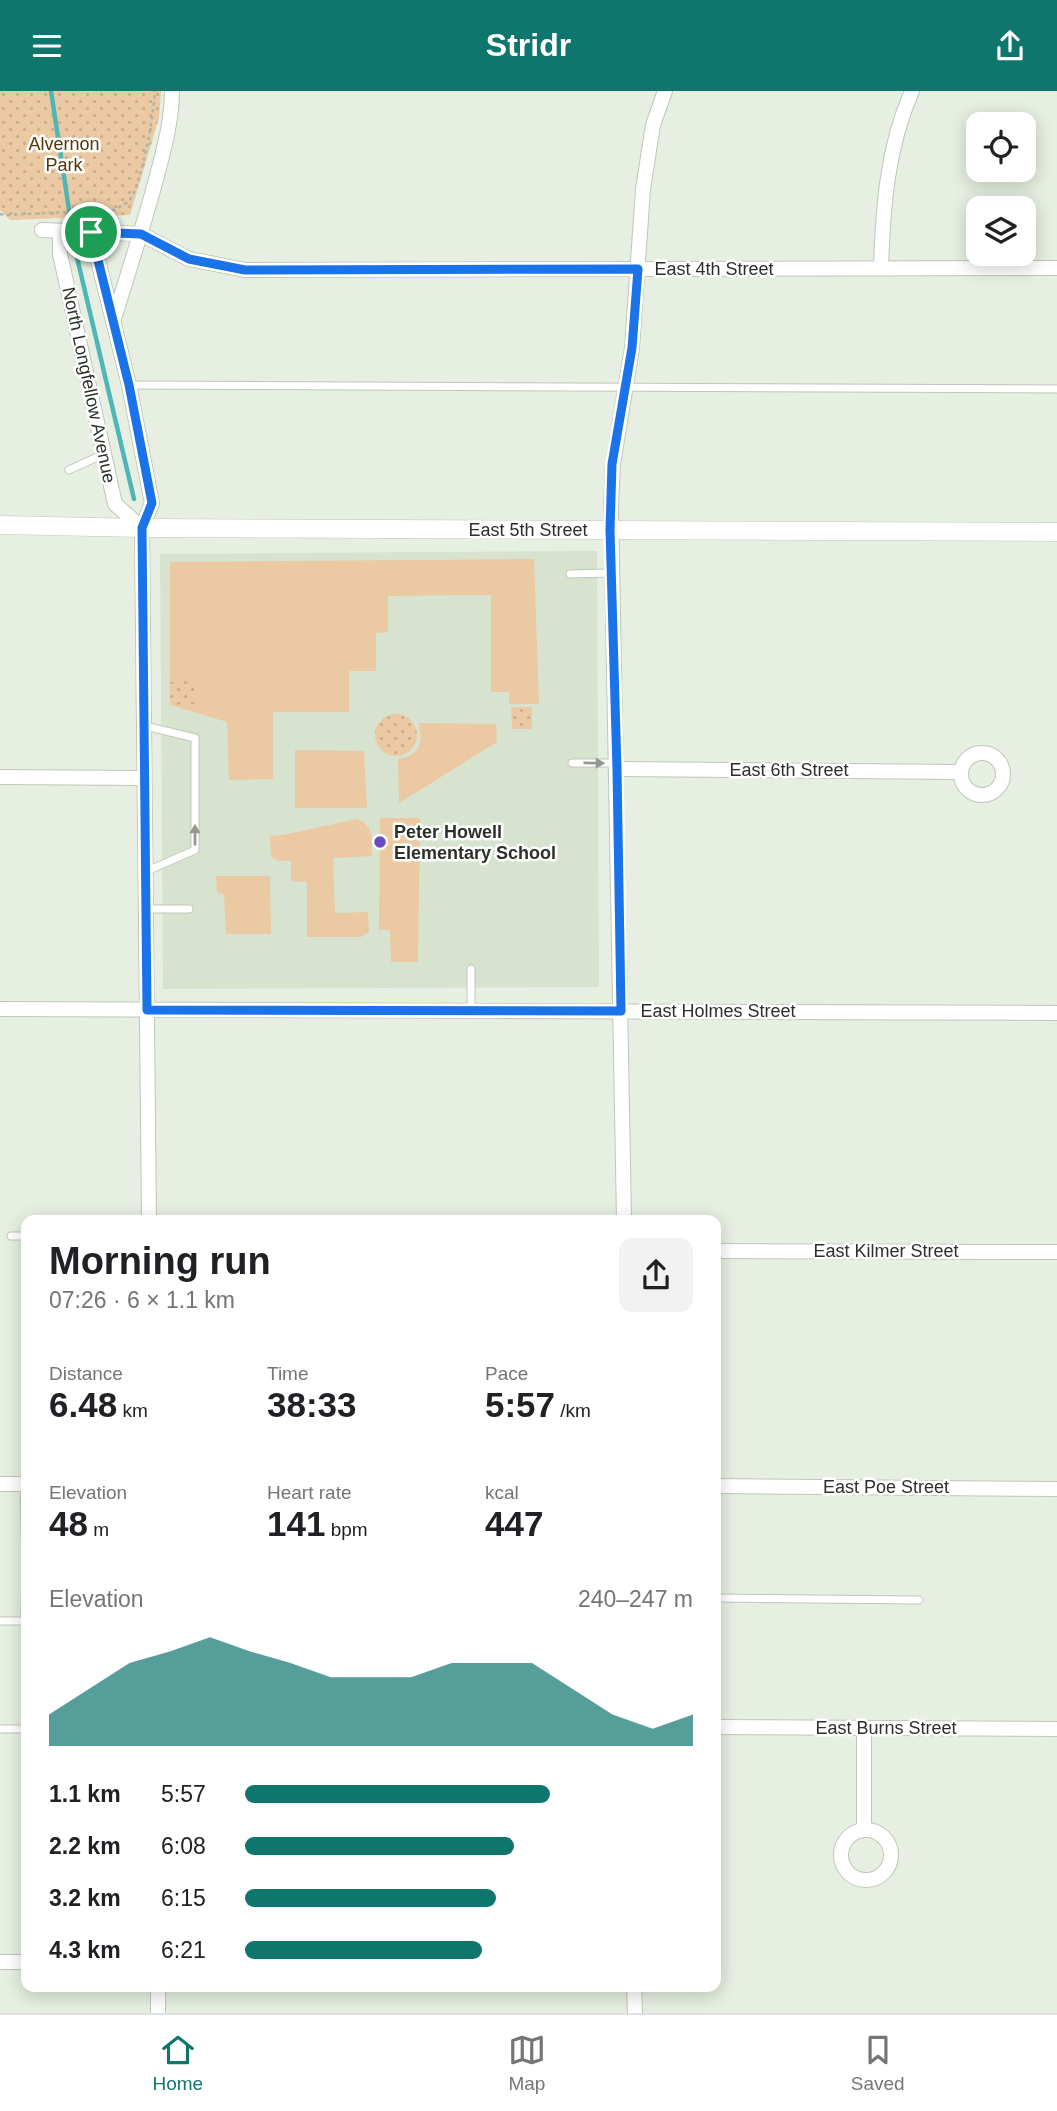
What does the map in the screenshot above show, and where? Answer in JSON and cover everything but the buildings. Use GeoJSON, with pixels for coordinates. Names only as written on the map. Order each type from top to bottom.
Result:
{"type":"FeatureCollection","features":[{"type":"Feature","properties":{"kind":"street"},"geometry":{"type":"LineString","coordinates":[[114,319],[162,156],[172,91]]}},
{"type":"Feature","properties":{"kind":"street"},"geometry":{"type":"LineString","coordinates":[[624,1215],[610,530],[612,464],[632,348],[643,188],[653,125],[665,91]]}},
{"type":"Feature","properties":{"kind":"street"},"geometry":{"type":"LineString","coordinates":[[881,268],[883,210],[889,164],[902,113],[912,91]]}},
{"type":"Feature","properties":{"kind":"street","name":"East 4th Street"},"geometry":{"type":"LineString","coordinates":[[43,230],[141,234],[189,259],[245,270],[1057,268]]}},
{"type":"Feature","properties":{"kind":"street","name":"North Longfellow Avenue"},"geometry":{"type":"LineString","coordinates":[[60,231],[60,254],[114,504],[142,528]]}},
{"type":"Feature","properties":{"kind":"street","name":"North Longfellow Avenue"},"geometry":{"type":"LineString","coordinates":[[91,232],[129,385],[152,503],[142,528],[149,1215]]}},
{"type":"Feature","properties":{"kind":"street","name":"East 5th Street"},"geometry":{"type":"LineString","coordinates":[[0,524],[142,528],[1057,532]]}},
{"type":"Feature","properties":{"kind":"street","name":"East 6th Street"},"geometry":{"type":"LineString","coordinates":[[616,766],[961,772]]}},
{"type":"Feature","properties":{"kind":"street"},"geometry":{"type":"LineString","coordinates":[[0,777],[144,778]]}},
{"type":"Feature","properties":{"kind":"street","name":"East Holmes Street"},"geometry":{"type":"LineString","coordinates":[[0,1009],[1057,1013]]}},
{"type":"Feature","properties":{"kind":"street","name":"East Kilmer Street"},"geometry":{"type":"LineString","coordinates":[[721,1251],[1057,1252]]}},
{"type":"Feature","properties":{"kind":"street"},"geometry":{"type":"LineString","coordinates":[[0,1484],[21,1484]]}},
{"type":"Feature","properties":{"kind":"street","name":"East Poe Street"},"geometry":{"type":"LineString","coordinates":[[721,1486],[1057,1489]]}},
{"type":"Feature","properties":{"kind":"street","name":"East Burns Street"},"geometry":{"type":"LineString","coordinates":[[721,1727],[1057,1729]]}},
{"type":"Feature","properties":{"kind":"street"},"geometry":{"type":"LineString","coordinates":[[864,1729],[864,1830]]}},
{"type":"Feature","properties":{"kind":"street"},"geometry":{"type":"LineString","coordinates":[[0,1962],[21,1962]]}},
{"type":"Feature","properties":{"kind":"street"},"geometry":{"type":"LineString","coordinates":[[158,1992],[158,2013]]}},
{"type":"Feature","properties":{"kind":"street"},"geometry":{"type":"LineString","coordinates":[[634,1992],[635,2013]]}},
{"type":"Feature","properties":{"kind":"lane"},"geometry":{"type":"LineString","coordinates":[[129,385],[1057,389]]}},
{"type":"Feature","properties":{"kind":"lane"},"geometry":{"type":"LineString","coordinates":[[69,470],[104,454]]}},
{"type":"Feature","properties":{"kind":"lane"},"geometry":{"type":"LineString","coordinates":[[570,574],[611,573]]}},
{"type":"Feature","properties":{"kind":"lane"},"geometry":{"type":"LineString","coordinates":[[145,726],[195,738],[195,850],[146,871]]}},
{"type":"Feature","properties":{"kind":"lane"},"geometry":{"type":"LineString","coordinates":[[572,763],[616,766]]}},
{"type":"Feature","properties":{"kind":"lane"},"geometry":{"type":"LineString","coordinates":[[147,909],[189,909]]}},
{"type":"Feature","properties":{"kind":"lane"},"geometry":{"type":"LineString","coordinates":[[471,969],[471,1010]]}},
{"type":"Feature","properties":{"kind":"lane"},"geometry":{"type":"LineString","coordinates":[[11,1236],[21,1236]]}},
{"type":"Feature","properties":{"kind":"lane"},"geometry":{"type":"LineString","coordinates":[[721,1598],[919,1600]]}},
{"type":"Feature","properties":{"kind":"lane"},"geometry":{"type":"LineString","coordinates":[[0,1621],[21,1621]]}},
{"type":"Feature","properties":{"kind":"lane"},"geometry":{"type":"LineString","coordinates":[[0,1729],[21,1729]]}},
{"type":"Feature","properties":{"kind":"path"},"geometry":{"type":"LineString","coordinates":[[0,214],[115,210],[129,201],[136,186],[150,132],[155,91]]}},
{"type":"Feature","properties":{"kind":"shaded area","name":"Peter Howell Elementary School"},"geometry":{"type":"Polygon","coordinates":[[[597,551],[599,987],[163,989],[160,554],[597,551]]]}},
{"type":"Feature","properties":{"kind":"green space","name":"Alvernon Park"},"geometry":{"type":"Polygon","coordinates":[[[0,91],[161,91],[159,118],[130,215],[10,220],[0,210],[0,91]]]}},
{"type":"Feature","properties":{"kind":"green space"},"geometry":{"type":"Polygon","coordinates":[[[534,559],[539,704],[509,704],[509,692],[491,692],[491,595],[388,596],[388,632],[376,633],[376,671],[349,671],[349,712],[273,712],[273,779],[229,780],[227,722],[170,705],[170,562],[534,559]]]}},
{"type":"Feature","properties":{"kind":"green space"},"geometry":{"type":"Polygon","coordinates":[[[196,681],[196,704],[170,705],[170,682],[196,681]]]}},
{"type":"Feature","properties":{"kind":"green space"},"geometry":{"type":"Polygon","coordinates":[[[511,707],[532,707],[532,729],[512,729],[511,707]]]}},
{"type":"Feature","properties":{"kind":"green space"},"geometry":{"type":"Polygon","coordinates":[[[396,714],[411,720],[417,735],[411,750],[396,756],[381,750],[375,735],[381,720],[396,714]]]}},
{"type":"Feature","properties":{"kind":"green space"},"geometry":{"type":"Polygon","coordinates":[[[419,723],[496,724],[497,742],[399,803],[398,759],[416,751],[420,743],[419,723]]]}},
{"type":"Feature","properties":{"kind":"green space"},"geometry":{"type":"Polygon","coordinates":[[[295,750],[364,751],[367,808],[295,808],[295,750]]]}},
{"type":"Feature","properties":{"kind":"green space"},"geometry":{"type":"Polygon","coordinates":[[[380,818],[420,818],[418,962],[391,962],[390,930],[379,930],[380,818]]]}},
{"type":"Feature","properties":{"kind":"green space"},"geometry":{"type":"Polygon","coordinates":[[[357,819],[369,829],[372,856],[333,858],[335,913],[368,912],[369,932],[361,937],[307,937],[307,882],[291,881],[291,861],[279,861],[271,857],[270,836],[357,819]]]}},
{"type":"Feature","properties":{"kind":"green space"},"geometry":{"type":"Polygon","coordinates":[[[216,876],[270,876],[271,934],[226,934],[224,894],[217,893],[216,876]]]}},
{"type":"Feature","properties":{"kind":"waterway"},"geometry":{"type":"LineString","coordinates":[[51,91],[75,249],[134,499]]}},
{"type":"Feature","properties":{"kind":"place","name":"Peter Howell Elementary School"},"geometry":{"type":"Point","coordinates":[380,842]}},
{"type":"Feature","properties":{"kind":"route"},"geometry":{"type":"LineString","coordinates":[[91,232],[141,234],[189,259],[245,270],[638,269],[632,348],[612,464],[610,530],[621,1011],[147,1010],[142,528],[152,503],[115,320],[91,232]]}}]}
